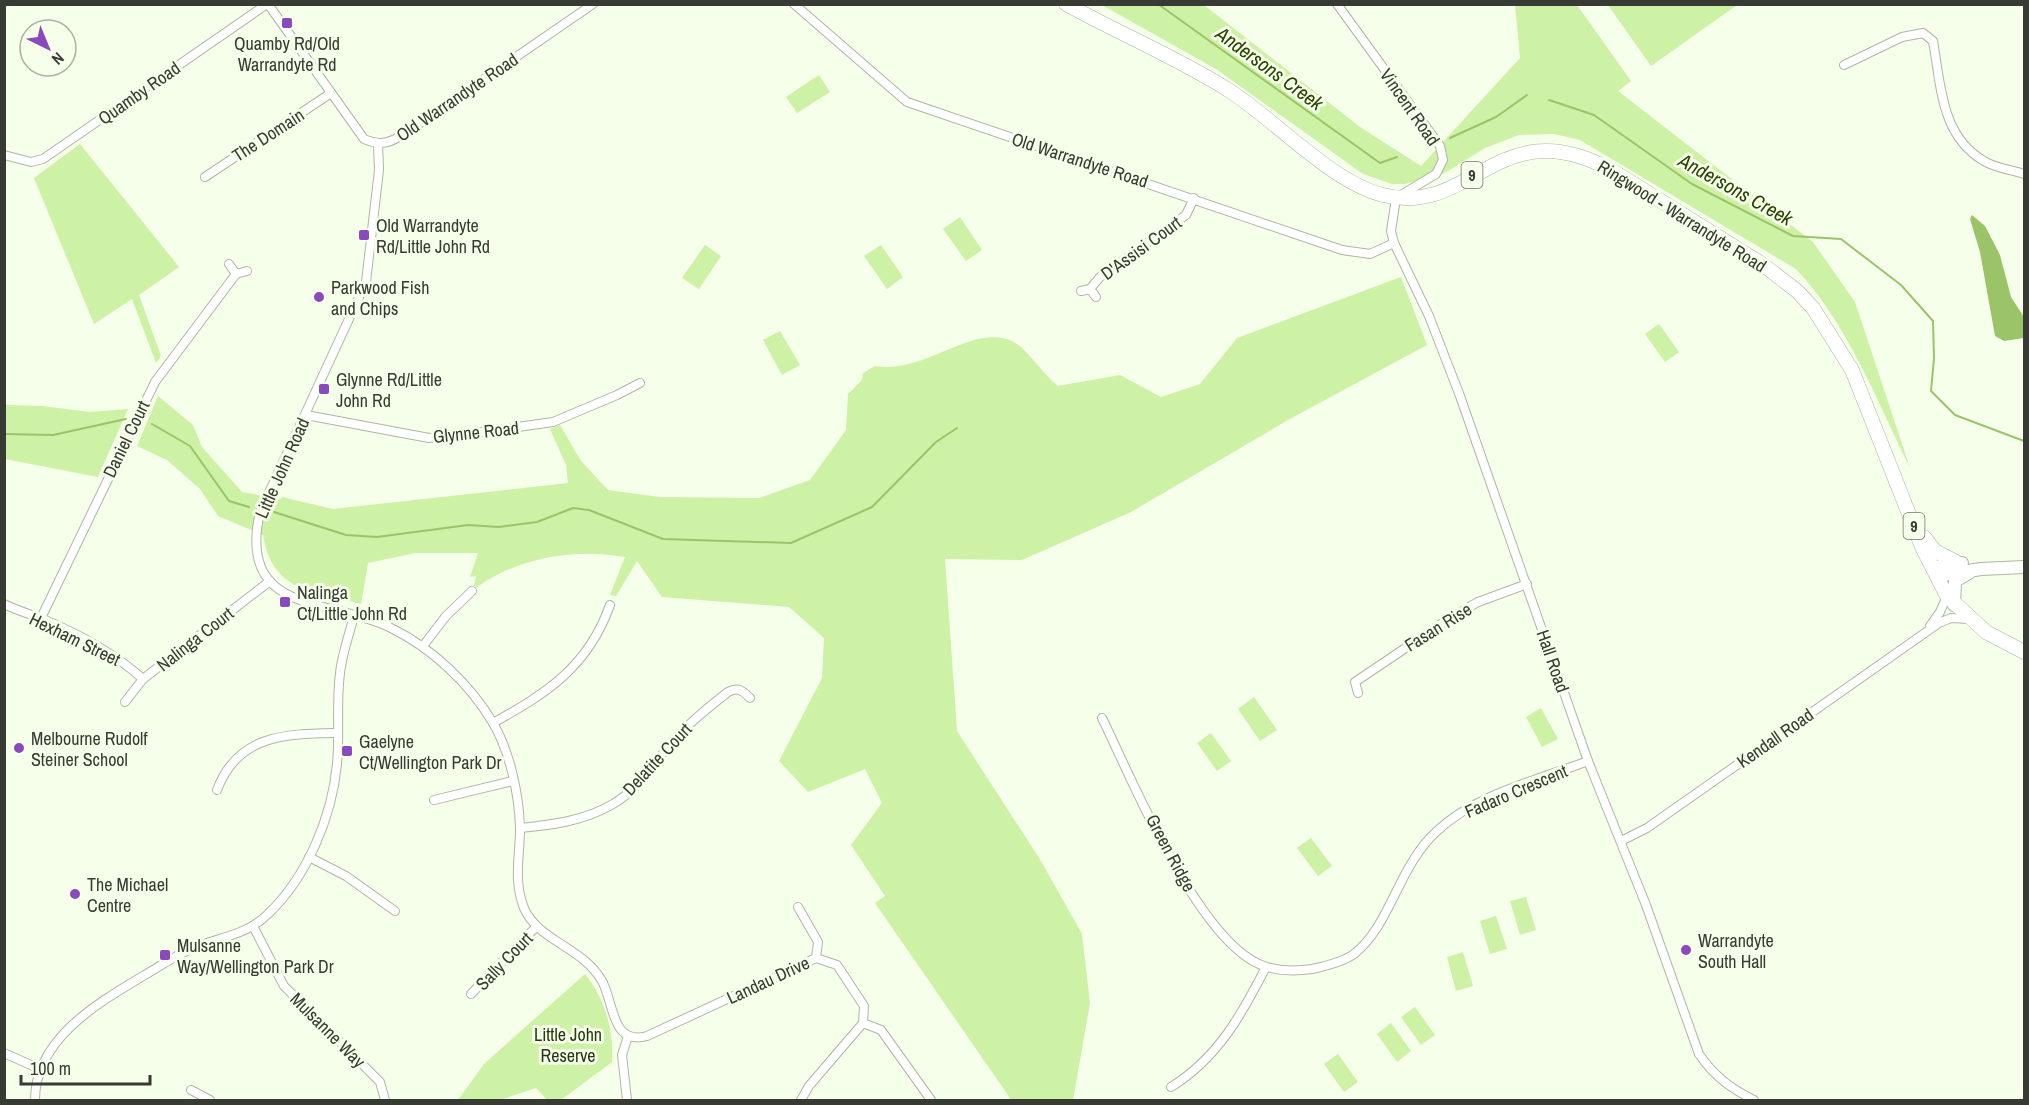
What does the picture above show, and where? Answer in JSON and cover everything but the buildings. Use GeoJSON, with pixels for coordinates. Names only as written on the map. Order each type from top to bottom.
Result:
{"type":"FeatureCollection","features":[{"type":"Feature","properties":{"kind":"main road","name":"Ringwood - Warrandyte Road"},"geometry":{"type":"LineString","coordinates":[[1066,4],[1079,8],[1210,78],[1262,113],[1341,177],[1364,190],[1396,198],[1429,196],[1509,157],[1528,151],[1562,151],[1588,157],[1614,171],[1761,264],[1797,291],[1813,308],[1852,370],[1934,572],[1950,601],[1969,619],[2025,652]]}},
{"type":"Feature","properties":{"kind":"main road"},"geometry":{"type":"LineString","coordinates":[[1899,484],[1928,543],[1935,551],[1956,562],[1996,567],[2025,567]]}},
{"type":"Feature","properties":{"kind":"main road"},"geometry":{"type":"LineString","coordinates":[[1934,572],[1956,562]]}},
{"type":"Feature","properties":{"kind":"main road"},"geometry":{"type":"LineString","coordinates":[[1934,572],[1996,567]]}},
{"type":"Feature","properties":{"kind":"main road"},"geometry":{"type":"LineString","coordinates":[[1950,601],[1955,581],[1981,569]]}},
{"type":"Feature","properties":{"kind":"street","name":"Old Warrandyte Road"},"geometry":{"type":"LineString","coordinates":[[268,4],[364,139],[378,144],[391,142],[407,132],[593,4]]}},
{"type":"Feature","properties":{"kind":"street","name":"Quamby Road"},"geometry":{"type":"LineString","coordinates":[[4,155],[31,162],[43,159],[268,4]]}},
{"type":"Feature","properties":{"kind":"street","name":"Old Warrandyte Road"},"geometry":{"type":"LineString","coordinates":[[794,4],[907,102],[1342,250],[1370,254],[1394,243]]}},
{"type":"Feature","properties":{"kind":"street","name":"Vincent Road"},"geometry":{"type":"LineString","coordinates":[[1337,4],[1440,146],[1443,160],[1436,174],[1396,198]]}},
{"type":"Feature","properties":{"kind":"street"},"geometry":{"type":"LineString","coordinates":[[1844,65],[1902,37],[1923,33],[1933,41],[1947,118],[1957,136],[1967,149],[1986,163],[2025,174]]}},
{"type":"Feature","properties":{"kind":"street","name":"The Domain"},"geometry":{"type":"LineString","coordinates":[[205,177],[331,93]]}},
{"type":"Feature","properties":{"kind":"street","name":"Little John Road"},"geometry":{"type":"LineString","coordinates":[[270,581],[256,544],[260,512],[366,282],[379,170],[378,144]]}},
{"type":"Feature","properties":{"kind":"street","name":"D'Assisi Court"},"geometry":{"type":"LineString","coordinates":[[1081,291],[1090,289],[1100,277],[1186,215],[1194,198]]}},
{"type":"Feature","properties":{"kind":"street","name":"Hall Road"},"geometry":{"type":"LineString","coordinates":[[1396,198],[1391,231],[1394,243],[1414,283],[1444,356],[1588,760],[1621,841],[1699,1054],[1713,1075],[1731,1089],[1754,1101]]}},
{"type":"Feature","properties":{"kind":"street"},"geometry":{"type":"LineString","coordinates":[[229,264],[236,274],[247,271]]}},
{"type":"Feature","properties":{"kind":"street","name":"Daniel Court"},"geometry":{"type":"LineString","coordinates":[[41,618],[154,382],[236,274]]}},
{"type":"Feature","properties":{"kind":"street"},"geometry":{"type":"LineString","coordinates":[[1090,289],[1096,297]]}},
{"type":"Feature","properties":{"kind":"street","name":"Glynne Road"},"geometry":{"type":"LineString","coordinates":[[306,415],[429,438],[461,435],[552,422],[600,403],[640,382]]}},
{"type":"Feature","properties":{"kind":"street"},"geometry":{"type":"LineString","coordinates":[[270,581],[286,595],[309,605],[374,620],[423,646],[462,681],[493,723],[513,781],[520,828],[516,861],[518,892],[525,911],[536,927],[578,953],[592,965],[603,982],[616,1024],[628,1036],[622,1055],[627,1101]]}},
{"type":"Feature","properties":{"kind":"street","name":"Nalinga Court"},"geometry":{"type":"LineString","coordinates":[[125,702],[143,679],[270,581]]}},
{"type":"Feature","properties":{"kind":"street","name":"Fasan Rise"},"geometry":{"type":"LineString","coordinates":[[1355,682],[1450,618],[1478,602],[1527,584]]}},
{"type":"Feature","properties":{"kind":"street"},"geometry":{"type":"LineString","coordinates":[[423,646],[446,616],[472,591]]}},
{"type":"Feature","properties":{"kind":"street","name":"Kendall Road"},"geometry":{"type":"LineString","coordinates":[[1926,631],[1950,601]]}},
{"type":"Feature","properties":{"kind":"street","name":"Hexham Street"},"geometry":{"type":"LineString","coordinates":[[4,604],[27,616],[41,618],[119,657],[143,679]]}},
{"type":"Feature","properties":{"kind":"street"},"geometry":{"type":"LineString","coordinates":[[493,723],[549,691],[568,674],[603,626],[610,605]]}},
{"type":"Feature","properties":{"kind":"street"},"geometry":{"type":"LineString","coordinates":[[35,1101],[42,1070],[57,1043],[88,1011],[187,950],[236,936],[253,926],[268,915],[286,893],[309,857],[324,823],[334,789],[340,671],[354,616]]}},
{"type":"Feature","properties":{"kind":"street","name":"Kendall Road"},"geometry":{"type":"LineString","coordinates":[[1621,841],[1647,828],[1926,631],[1945,619],[1969,619]]}},
{"type":"Feature","properties":{"kind":"street"},"geometry":{"type":"LineString","coordinates":[[1346,677],[1355,682],[1358,693]]}},
{"type":"Feature","properties":{"kind":"street","name":"Delatite Court"},"geometry":{"type":"LineString","coordinates":[[520,828],[553,825],[586,817],[614,804],[638,784],[678,736],[721,697],[735,688],[742,690],[750,698]]}},
{"type":"Feature","properties":{"kind":"street","name":"Green Ridge"},"geometry":{"type":"LineString","coordinates":[[1102,718],[1178,871],[1200,906],[1223,937],[1247,957],[1266,967]]}},
{"type":"Feature","properties":{"kind":"street"},"geometry":{"type":"LineString","coordinates":[[217,790],[225,770],[239,756],[258,744],[294,734],[338,733]]}},
{"type":"Feature","properties":{"kind":"street","name":"Fadaro Crescent"},"geometry":{"type":"LineString","coordinates":[[1266,967],[1300,971],[1328,966],[1353,955],[1374,936],[1411,859],[1437,830],[1472,805],[1588,760]]}},
{"type":"Feature","properties":{"kind":"street"},"geometry":{"type":"LineString","coordinates":[[434,800],[513,781]]}},
{"type":"Feature","properties":{"kind":"street"},"geometry":{"type":"LineString","coordinates":[[309,857],[346,876],[395,911]]}},
{"type":"Feature","properties":{"kind":"street"},"geometry":{"type":"LineString","coordinates":[[798,907],[818,942],[816,958]]}},
{"type":"Feature","properties":{"kind":"street","name":"Mulsanne Way"},"geometry":{"type":"LineString","coordinates":[[253,926],[284,986],[380,1082],[385,1101]]}},
{"type":"Feature","properties":{"kind":"street","name":"Sally Court"},"geometry":{"type":"LineString","coordinates":[[471,994],[536,927]]}},
{"type":"Feature","properties":{"kind":"street","name":"Landau Drive"},"geometry":{"type":"LineString","coordinates":[[628,1036],[639,1038],[647,1036],[816,958],[837,965],[864,1006],[863,1023]]}},
{"type":"Feature","properties":{"kind":"street"},"geometry":{"type":"LineString","coordinates":[[1171,1087],[1187,1078],[1212,1055],[1238,1021],[1266,967]]}},
{"type":"Feature","properties":{"kind":"street"},"geometry":{"type":"LineString","coordinates":[[801,1101],[809,1086],[863,1023],[882,1030],[931,1101]]}},
{"type":"Feature","properties":{"kind":"street"},"geometry":{"type":"LineString","coordinates":[[4,1053],[42,1070]]}},
{"type":"Feature","properties":{"kind":"street"},"geometry":{"type":"LineString","coordinates":[[191,1090],[210,1101]]}},
{"type":"Feature","properties":{"kind":"green space"},"geometry":{"type":"Polygon","coordinates":[[[1102,5],[1204,5],[1360,127],[1421,166],[1520,58],[1515,5],[1577,5],[1631,81],[1618,91],[1813,242],[1855,302],[1910,468],[1846,338],[1831,314],[1796,269],[1580,140],[1554,134],[1519,135],[1485,148],[1443,174],[1405,184],[1392,184],[1363,174],[1216,69],[1102,5]]]}},
{"type":"Feature","properties":{"kind":"green space"},"geometry":{"type":"Polygon","coordinates":[[[1608,5],[1737,5],[1651,66],[1608,5]]]}},
{"type":"Feature","properties":{"kind":"green space"},"geometry":{"type":"Polygon","coordinates":[[[819,75],[830,92],[797,113],[786,97],[819,75]]]}},
{"type":"Feature","properties":{"kind":"green space"},"geometry":{"type":"Polygon","coordinates":[[[80,144],[179,267],[139,295],[161,356],[156,363],[132,299],[94,324],[34,178],[80,144]]]}},
{"type":"Feature","properties":{"kind":"green space"},"geometry":{"type":"Polygon","coordinates":[[[960,217],[982,250],[966,261],[943,229],[960,217]]]}},
{"type":"Feature","properties":{"kind":"green space"},"geometry":{"type":"Polygon","coordinates":[[[705,245],[721,256],[699,289],[682,278],[705,245]]]}},
{"type":"Feature","properties":{"kind":"green space"},"geometry":{"type":"Polygon","coordinates":[[[881,245],[903,277],[887,289],[864,256],[881,245]]]}},
{"type":"Feature","properties":{"kind":"green space"},"geometry":{"type":"Polygon","coordinates":[[[1401,277],[1427,345],[1288,420],[1131,512],[1022,560],[945,559],[957,731],[1041,861],[1082,934],[1090,1003],[1073,1100],[1009,1100],[1010,1098],[875,903],[885,896],[851,845],[882,803],[865,769],[808,792],[779,761],[822,678],[824,638],[789,607],[662,597],[637,561],[616,596],[610,595],[625,557],[606,554],[548,557],[511,568],[477,587],[474,586],[476,576],[470,577],[478,553],[415,553],[368,563],[361,604],[327,596],[312,592],[286,579],[268,554],[263,535],[218,516],[200,489],[167,460],[137,446],[158,396],[193,425],[202,447],[242,492],[281,499],[282,497],[333,509],[568,483],[566,465],[550,429],[560,425],[581,461],[608,490],[659,497],[759,498],[810,480],[846,430],[848,394],[862,380],[863,373],[875,366],[893,367],[911,363],[964,343],[997,337],[1018,344],[1058,386],[1120,375],[1161,397],[1200,384],[1237,338],[1401,277]]]}},
{"type":"Feature","properties":{"kind":"green space"},"geometry":{"type":"Polygon","coordinates":[[[1659,324],[1679,352],[1665,362],[1645,334],[1659,324]]]}},
{"type":"Feature","properties":{"kind":"green space"},"geometry":{"type":"Polygon","coordinates":[[[780,331],[800,365],[782,375],[763,340],[780,331]]]}},
{"type":"Feature","properties":{"kind":"green space"},"geometry":{"type":"Polygon","coordinates":[[[5,405],[42,406],[90,412],[128,409],[98,477],[5,459],[5,405]]]}},
{"type":"Feature","properties":{"kind":"green space"},"geometry":{"type":"Polygon","coordinates":[[[1254,697],[1277,730],[1260,741],[1238,709],[1254,697]]]}},
{"type":"Feature","properties":{"kind":"green space"},"geometry":{"type":"Polygon","coordinates":[[[1541,708],[1558,739],[1542,747],[1526,717],[1541,708]]]}},
{"type":"Feature","properties":{"kind":"green space"},"geometry":{"type":"Polygon","coordinates":[[[1211,733],[1231,761],[1217,771],[1197,743],[1211,733]]]}},
{"type":"Feature","properties":{"kind":"green space"},"geometry":{"type":"Polygon","coordinates":[[[1311,838],[1332,866],[1318,876],[1297,848],[1311,838]]]}},
{"type":"Feature","properties":{"kind":"green space"},"geometry":{"type":"Polygon","coordinates":[[[1526,897],[1536,930],[1520,935],[1510,901],[1526,897]]]}},
{"type":"Feature","properties":{"kind":"green space"},"geometry":{"type":"Polygon","coordinates":[[[1496,916],[1507,949],[1490,954],[1480,921],[1496,916]]]}},
{"type":"Feature","properties":{"kind":"green space"},"geometry":{"type":"Polygon","coordinates":[[[1463,952],[1473,986],[1456,991],[1447,957],[1463,952]]]}},
{"type":"Feature","properties":{"kind":"green space","name":"Little John Reserve"},"geometry":{"type":"Polygon","coordinates":[[[585,974],[598,994],[607,1015],[612,1062],[561,1100],[547,1100],[536,1088],[500,1100],[458,1100],[484,1064],[585,974]]]}},
{"type":"Feature","properties":{"kind":"green space"},"geometry":{"type":"Polygon","coordinates":[[[1415,1007],[1435,1035],[1421,1045],[1401,1017],[1415,1007]]]}},
{"type":"Feature","properties":{"kind":"green space"},"geometry":{"type":"Polygon","coordinates":[[[1391,1023],[1411,1051],[1397,1062],[1377,1034],[1391,1023]]]}},
{"type":"Feature","properties":{"kind":"green space"},"geometry":{"type":"Polygon","coordinates":[[[1338,1054],[1358,1082],[1344,1092],[1324,1064],[1338,1054]]]}},
{"type":"Feature","properties":{"kind":"shaded area"},"geometry":{"type":"Polygon","coordinates":[[[1972,215],[1985,226],[2000,255],[2011,297],[2024,317],[2024,338],[2004,341],[1995,336],[1980,252],[1970,219],[1972,215]]]}},
{"type":"Feature","properties":{"kind":"waterway","name":"Andersons Creek"},"geometry":{"type":"LineString","coordinates":[[1158,4],[1380,163],[1397,157]]}},
{"type":"Feature","properties":{"kind":"waterway","name":"Andersons Creek"},"geometry":{"type":"LineString","coordinates":[[1450,138],[1496,117],[1527,95]]}},
{"type":"Feature","properties":{"kind":"waterway","name":"Andersons Creek"},"geometry":{"type":"LineString","coordinates":[[1549,100],[1594,115],[1692,184],[1793,236],[1841,239],[1901,285],[1933,321],[1934,358],[1931,391],[1955,415],[2024,441]]}},
{"type":"Feature","properties":{"kind":"waterway"},"geometry":{"type":"LineString","coordinates":[[4,434],[53,435],[126,419]]}},
{"type":"Feature","properties":{"kind":"waterway","name":"Andersons Creek"},"geometry":{"type":"LineString","coordinates":[[152,424],[190,446],[229,501],[249,507]]}},
{"type":"Feature","properties":{"kind":"waterway"},"geometry":{"type":"LineString","coordinates":[[274,512],[346,535],[377,537],[468,525],[499,527],[537,522],[573,508],[589,510],[663,539],[791,543],[872,507],[936,442],[957,428]]}},
{"type":"Feature","properties":{"kind":"place","name":"Quamby Rd/Old Warrandyte Rd"},"geometry":{"type":"Point","coordinates":[287,23]}},
{"type":"Feature","properties":{"kind":"place","name":"Old Warrandyte Rd/Little John Rd"},"geometry":{"type":"Point","coordinates":[364,235]}},
{"type":"Feature","properties":{"kind":"place","name":"Parkwood Fish and Chips"},"geometry":{"type":"Point","coordinates":[319,297]}},
{"type":"Feature","properties":{"kind":"place","name":"Glynne Rd/Little John Rd"},"geometry":{"type":"Point","coordinates":[324,389]}},
{"type":"Feature","properties":{"kind":"place","name":"Nalinga Ct/Little John Rd"},"geometry":{"type":"Point","coordinates":[285,602]}},
{"type":"Feature","properties":{"kind":"place","name":"Melbourne Rudolf Steiner School"},"geometry":{"type":"Point","coordinates":[19,748]}},
{"type":"Feature","properties":{"kind":"place","name":"Gaelyne Ct/Wellington Park Dr"},"geometry":{"type":"Point","coordinates":[347,751]}},
{"type":"Feature","properties":{"kind":"place","name":"The Michael Centre"},"geometry":{"type":"Point","coordinates":[75,894]}},
{"type":"Feature","properties":{"kind":"place","name":"Warrandyte South Hall"},"geometry":{"type":"Point","coordinates":[1686,950]}},
{"type":"Feature","properties":{"kind":"place","name":"Mulsanne Way/Wellington Park Dr"},"geometry":{"type":"Point","coordinates":[165,955]}}]}
